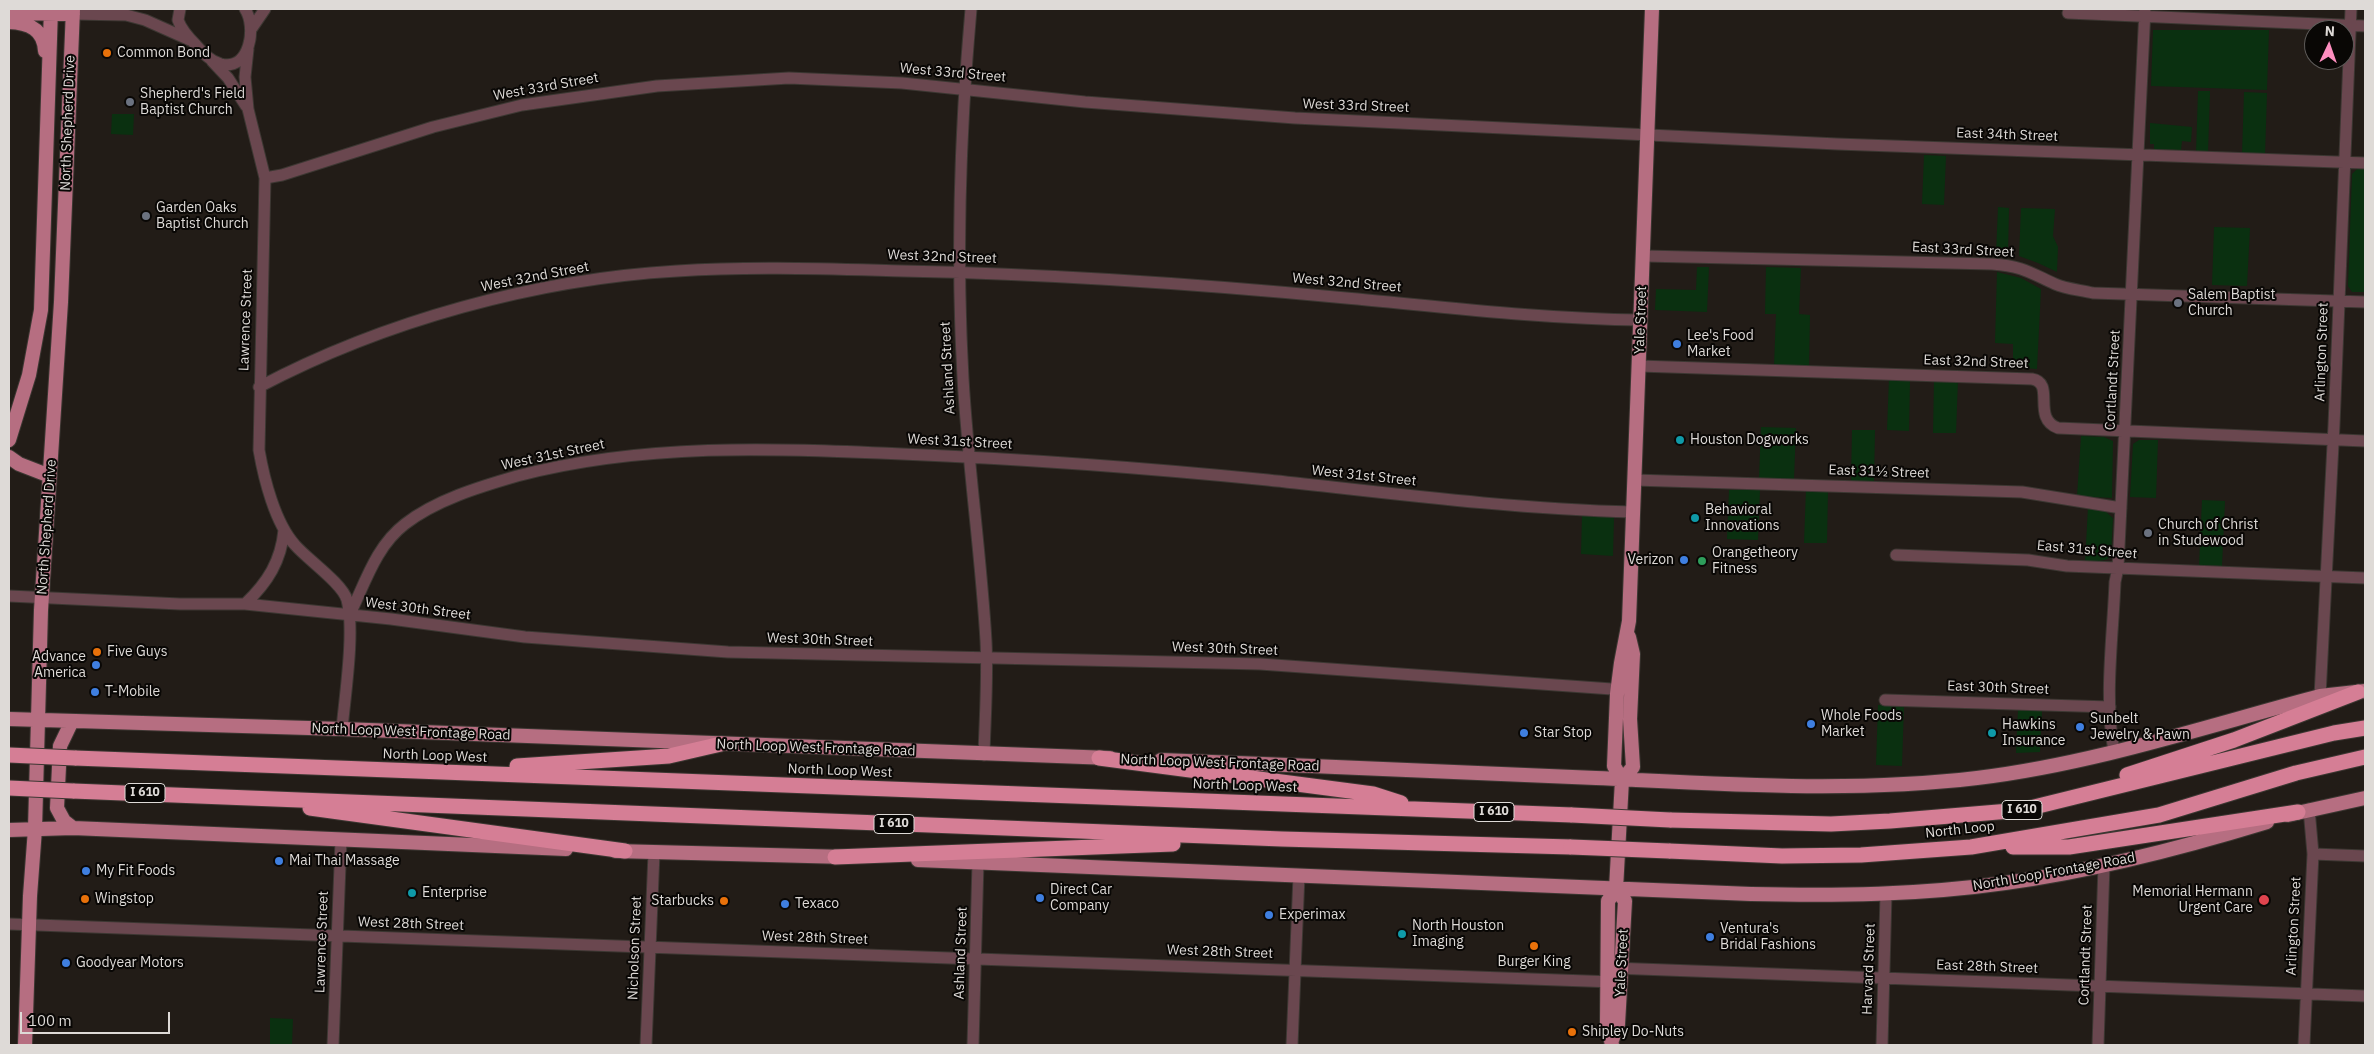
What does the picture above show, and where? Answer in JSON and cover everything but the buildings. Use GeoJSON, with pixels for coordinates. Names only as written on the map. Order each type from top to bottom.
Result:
{"type":"FeatureCollection","features":[{"type":"Feature","properties":{"kind":"highway"},"geometry":{"type":"LineString","coordinates":[[2022,810],[2234,740],[2362,692]]}},
{"type":"Feature","properties":{"kind":"highway","name":"North Loop"},"geometry":{"type":"LineString","coordinates":[[1670,820],[1831,824],[2022,810],[2334,733],[2365,728]]}},
{"type":"Feature","properties":{"kind":"highway"},"geometry":{"type":"LineString","coordinates":[[435,772],[669,756],[721,744]]}},
{"type":"Feature","properties":{"kind":"highway","name":"North Loop West"},"geometry":{"type":"LineString","coordinates":[[9,755],[1416,808],[1670,820]]}},
{"type":"Feature","properties":{"kind":"highway","name":"North Loop"},"geometry":{"type":"LineString","coordinates":[[1282,840],[1571,847],[1782,856],[1861,855],[1971,847],[2159,815],[2296,774],[2365,757]]}},
{"type":"Feature","properties":{"kind":"highway"},"geometry":{"type":"LineString","coordinates":[[1099,758],[1373,794],[1416,808]]}},
{"type":"Feature","properties":{"kind":"highway","name":"I 610"},"geometry":{"type":"LineString","coordinates":[[9,788],[1282,840]]}},
{"type":"Feature","properties":{"kind":"highway"},"geometry":{"type":"LineString","coordinates":[[217,796],[625,851]]}},
{"type":"Feature","properties":{"kind":"highway"},"geometry":{"type":"LineString","coordinates":[[1971,847],[2069,847],[2304,811]]}},
{"type":"Feature","properties":{"kind":"highway"},"geometry":{"type":"LineString","coordinates":[[835,857],[1282,840]]}},
{"type":"Feature","properties":{"kind":"main road","name":"Yale Street"},"geometry":{"type":"LineString","coordinates":[[1612,1043],[1607,1023],[1615,975],[1608,901],[1616,889],[1622,780],[1614,766],[1625,690],[1621,662],[1628,632],[1649,134],[1652,9]]}},
{"type":"Feature","properties":{"kind":"main road","name":"North Shepherd Drive"},"geometry":{"type":"LineString","coordinates":[[9,440],[29,375],[41,310],[51,11]]}},
{"type":"Feature","properties":{"kind":"main road"},"geometry":{"type":"LineString","coordinates":[[9,13],[73,11]]}},
{"type":"Feature","properties":{"kind":"main road","name":"North Shepherd Drive"},"geometry":{"type":"LineString","coordinates":[[25,1045],[35,829],[37,720],[61,311],[73,11]]}},
{"type":"Feature","properties":{"kind":"main road"},"geometry":{"type":"LineString","coordinates":[[9,22],[24,23],[40,33],[45,45],[49,68]]}},
{"type":"Feature","properties":{"kind":"main road"},"geometry":{"type":"LineString","coordinates":[[45,176],[66,177]]}},
{"type":"Feature","properties":{"kind":"main road"},"geometry":{"type":"LineString","coordinates":[[41,310],[61,311]]}},
{"type":"Feature","properties":{"kind":"main road"},"geometry":{"type":"LineString","coordinates":[[9,457],[19,464],[50,476]]}},
{"type":"Feature","properties":{"kind":"main road"},"geometry":{"type":"LineString","coordinates":[[1622,780],[1843,787],[1889,786],[1976,778],[2038,770],[2320,696],[2362,692]]}},
{"type":"Feature","properties":{"kind":"main road","name":"North Loop West Frontage Road"},"geometry":{"type":"LineString","coordinates":[[9,719],[342,729],[1622,780]]}},
{"type":"Feature","properties":{"kind":"main road"},"geometry":{"type":"LineString","coordinates":[[72,721],[60,746],[57,808],[64,820],[73,828]]}},
{"type":"Feature","properties":{"kind":"main road","name":"North Loop Frontage Road"},"geometry":{"type":"LineString","coordinates":[[1616,889],[1767,894],[1886,894],[2006,883],[2104,865],[2156,853],[2304,811],[2365,798]]}},
{"type":"Feature","properties":{"kind":"main road"},"geometry":{"type":"LineString","coordinates":[[9,830],[73,828],[654,853],[978,862],[1616,889]]}},
{"type":"Feature","properties":{"kind":"street"},"geometry":{"type":"LineString","coordinates":[[180,9],[178,20],[190,40]]}},
{"type":"Feature","properties":{"kind":"street"},"geometry":{"type":"LineString","coordinates":[[245,9],[252,28]]}},
{"type":"Feature","properties":{"kind":"street"},"geometry":{"type":"LineString","coordinates":[[252,28],[265,9]]}},
{"type":"Feature","properties":{"kind":"street","name":"Ashland Street"},"geometry":{"type":"LineString","coordinates":[[971,9],[964,88],[960,272],[968,457],[986,657],[984,755]]}},
{"type":"Feature","properties":{"kind":"street"},"geometry":{"type":"LineString","coordinates":[[73,11],[126,15],[145,20],[190,40]]}},
{"type":"Feature","properties":{"kind":"street"},"geometry":{"type":"LineString","coordinates":[[2068,14],[2145,13],[2304,22]]}},
{"type":"Feature","properties":{"kind":"street","name":"Cortlandt Street"},"geometry":{"type":"LineString","coordinates":[[2114,751],[2110,707],[2115,582],[2118,568],[2122,508],[2145,13]]}},
{"type":"Feature","properties":{"kind":"street","name":"Lawrence Street"},"geometry":{"type":"LineString","coordinates":[[252,28],[245,77],[248,109],[265,178],[258,434],[263,472],[284,530],[294,545],[341,589],[347,598],[350,636],[342,729]]}},
{"type":"Feature","properties":{"kind":"street","name":"Lawrence Street"},"geometry":{"type":"LineString","coordinates":[[190,40],[228,78],[248,109]]}},
{"type":"Feature","properties":{"kind":"street"},"geometry":{"type":"LineString","coordinates":[[212,60],[229,64],[237,61],[248,48]]}},
{"type":"Feature","properties":{"kind":"street","name":"Arlington Street"},"geometry":{"type":"LineString","coordinates":[[2320,696],[2340,301],[2348,70]]}},
{"type":"Feature","properties":{"kind":"street","name":"West 33rd Street"},"geometry":{"type":"LineString","coordinates":[[265,178],[282,175],[476,116],[522,105],[622,89],[789,78],[851,80],[964,88],[1085,102],[1296,118],[1649,134]]}},
{"type":"Feature","properties":{"kind":"street","name":"East 34th Street"},"geometry":{"type":"LineString","coordinates":[[1649,134],[2344,164],[2365,163]]}},
{"type":"Feature","properties":{"kind":"street","name":"East 33rd Street"},"geometry":{"type":"LineString","coordinates":[[1644,256],[1992,264],[2013,266],[2033,272],[2056,285],[2084,291],[2132,295],[2365,302]]}},
{"type":"Feature","properties":{"kind":"street","name":"West 32nd Street"},"geometry":{"type":"LineString","coordinates":[[259,387],[366,340],[427,318],[499,298],[628,275],[722,269],[960,272],[1168,283],[1526,315],[1641,320]]}},
{"type":"Feature","properties":{"kind":"street","name":"East 32nd Street"},"geometry":{"type":"LineString","coordinates":[[1639,366],[2032,379],[2038,381],[2042,386],[2045,415],[2051,424],[2058,428],[2365,441]]}},
{"type":"Feature","properties":{"kind":"street","name":"West 31st Street"},"geometry":{"type":"LineString","coordinates":[[349,616],[364,580],[382,548],[403,525],[426,511],[493,483],[534,472],[632,455],[722,448],[968,457],[1264,480],[1461,501],[1633,512]]}},
{"type":"Feature","properties":{"kind":"street","name":"East 31½ Street"},"geometry":{"type":"LineString","coordinates":[[1634,480],[2022,492],[2122,508]]}},
{"type":"Feature","properties":{"kind":"street"},"geometry":{"type":"LineString","coordinates":[[245,604],[262,588],[271,575],[278,560],[284,530]]}},
{"type":"Feature","properties":{"kind":"street","name":"East 31st Street"},"geometry":{"type":"LineString","coordinates":[[1896,555],[2028,560],[2067,566],[2365,578]]}},
{"type":"Feature","properties":{"kind":"street","name":"West 30th Street"},"geometry":{"type":"LineString","coordinates":[[9,596],[180,604],[245,604],[525,637],[728,652],[1260,664],[1625,690]]}},
{"type":"Feature","properties":{"kind":"street","name":"East 30th Street"},"geometry":{"type":"LineString","coordinates":[[1885,700],[2110,707]]}},
{"type":"Feature","properties":{"kind":"street","name":"Arlington Street"},"geometry":{"type":"LineString","coordinates":[[2304,811],[2313,854],[2304,1045]]}},
{"type":"Feature","properties":{"kind":"street","name":"Lawrence Street"},"geometry":{"type":"LineString","coordinates":[[333,1045],[341,840]]}},
{"type":"Feature","properties":{"kind":"street","name":"Nicholson Street"},"geometry":{"type":"LineString","coordinates":[[646,1045],[654,853]]}},
{"type":"Feature","properties":{"kind":"street"},"geometry":{"type":"LineString","coordinates":[[2313,854],[2365,856]]}},
{"type":"Feature","properties":{"kind":"street","name":"Ashland Street"},"geometry":{"type":"LineString","coordinates":[[972,1045],[978,862]]}},
{"type":"Feature","properties":{"kind":"street","name":"Cortlandt Street"},"geometry":{"type":"LineString","coordinates":[[2098,1045],[2104,865]]}},
{"type":"Feature","properties":{"kind":"street"},"geometry":{"type":"LineString","coordinates":[[1292,1045],[1299,875]]}},
{"type":"Feature","properties":{"kind":"street","name":"Harvard Street"},"geometry":{"type":"LineString","coordinates":[[1882,1045],[1886,894]]}},
{"type":"Feature","properties":{"kind":"street","name":"West 28th Street"},"geometry":{"type":"LineString","coordinates":[[9,924],[1295,970],[1615,975]]}},
{"type":"Feature","properties":{"kind":"street","name":"East 28th Street"},"geometry":{"type":"LineString","coordinates":[[1615,975],[1884,978],[2365,996]]}},
{"type":"Feature","properties":{"kind":"green space"},"geometry":{"type":"Polygon","coordinates":[[[2153,30],[2269,30],[2267,90],[2151,86],[2153,30]]]}},
{"type":"Feature","properties":{"kind":"green space"},"geometry":{"type":"Polygon","coordinates":[[[2198,91],[2210,91],[2208,153],[2196,153],[2198,91]]]}},
{"type":"Feature","properties":{"kind":"green space"},"geometry":{"type":"Polygon","coordinates":[[[2244,92],[2267,93],[2265,155],[2242,154],[2244,92]]]}},
{"type":"Feature","properties":{"kind":"green space"},"geometry":{"type":"Polygon","coordinates":[[[112,114],[134,114],[133,135],[111,134],[112,114]]]}},
{"type":"Feature","properties":{"kind":"green space"},"geometry":{"type":"Polygon","coordinates":[[[2150,123],[2192,127],[2191,142],[2182,141],[2181,150],[2154,149],[2154,144],[2150,144],[2150,123]]]}},
{"type":"Feature","properties":{"kind":"green space"},"geometry":{"type":"Polygon","coordinates":[[[1924,155],[1946,156],[1944,205],[1922,204],[1924,155]]]}},
{"type":"Feature","properties":{"kind":"green space"},"geometry":{"type":"Polygon","coordinates":[[[2358,168],[2365,168],[2365,292],[2352,292],[2348,286],[2352,174],[2358,168]]]}},
{"type":"Feature","properties":{"kind":"green space"},"geometry":{"type":"Polygon","coordinates":[[[1998,207],[2009,208],[2008,255],[1996,254],[1998,207]]]}},
{"type":"Feature","properties":{"kind":"green space"},"geometry":{"type":"Polygon","coordinates":[[[2021,208],[2055,209],[2053,236],[2058,247],[2057,272],[2019,256],[2021,208]]]}},
{"type":"Feature","properties":{"kind":"green space"},"geometry":{"type":"Polygon","coordinates":[[[2214,227],[2250,228],[2247,286],[2212,285],[2214,227]]]}},
{"type":"Feature","properties":{"kind":"green space"},"geometry":{"type":"Polygon","coordinates":[[[1697,267],[1709,267],[1707,312],[1655,310],[1656,289],[1696,290],[1697,267]]]}},
{"type":"Feature","properties":{"kind":"green space"},"geometry":{"type":"Polygon","coordinates":[[[1766,267],[1801,268],[1799,314],[1810,315],[1809,367],[1774,366],[1776,314],[1765,314],[1766,267]]]}},
{"type":"Feature","properties":{"kind":"green space"},"geometry":{"type":"Polygon","coordinates":[[[1997,272],[2021,278],[2041,289],[2037,369],[2013,367],[2013,344],[1995,343],[1997,272]]]}},
{"type":"Feature","properties":{"kind":"green space"},"geometry":{"type":"Polygon","coordinates":[[[1889,378],[1910,379],[1909,431],[1887,430],[1889,378]]]}},
{"type":"Feature","properties":{"kind":"green space"},"geometry":{"type":"Polygon","coordinates":[[[1934,380],[1958,380],[1956,433],[1933,433],[1934,380]]]}},
{"type":"Feature","properties":{"kind":"green space"},"geometry":{"type":"Polygon","coordinates":[[[1761,427],[1796,428],[1794,479],[1759,478],[1761,427]]]}},
{"type":"Feature","properties":{"kind":"green space"},"geometry":{"type":"Polygon","coordinates":[[[1852,430],[1875,430],[1874,482],[1851,481],[1852,430]]]}},
{"type":"Feature","properties":{"kind":"green space"},"geometry":{"type":"Polygon","coordinates":[[[2081,436],[2104,437],[2113,441],[2112,498],[2077,496],[2081,436]]]}},
{"type":"Feature","properties":{"kind":"green space"},"geometry":{"type":"Polygon","coordinates":[[[2139,440],[2158,440],[2156,498],[2130,497],[2133,444],[2139,440]]]}},
{"type":"Feature","properties":{"kind":"green space"},"geometry":{"type":"Polygon","coordinates":[[[1806,489],[1828,490],[1827,543],[1804,543],[1806,489]]]}},
{"type":"Feature","properties":{"kind":"green space"},"geometry":{"type":"Polygon","coordinates":[[[1729,490],[1760,490],[1758,540],[1727,539],[1729,490]]]}},
{"type":"Feature","properties":{"kind":"green space"},"geometry":{"type":"Polygon","coordinates":[[[2202,500],[2225,501],[2222,566],[2199,565],[2202,500]]]}},
{"type":"Feature","properties":{"kind":"green space"},"geometry":{"type":"Polygon","coordinates":[[[2088,507],[2105,511],[2113,518],[2111,557],[2105,560],[2085,563],[2088,507]]]}},
{"type":"Feature","properties":{"kind":"green space"},"geometry":{"type":"Polygon","coordinates":[[[1582,514],[1614,517],[1613,556],[1581,554],[1582,514]]]}},
{"type":"Feature","properties":{"kind":"green space"},"geometry":{"type":"Polygon","coordinates":[[[1878,705],[1904,706],[1902,766],[1876,765],[1878,705]]]}},
{"type":"Feature","properties":{"kind":"green space"},"geometry":{"type":"Polygon","coordinates":[[[2018,710],[2042,711],[2040,752],[2016,753],[2018,710]]]}},
{"type":"Feature","properties":{"kind":"green space"},"geometry":{"type":"Polygon","coordinates":[[[270,1018],[293,1019],[292,1045],[270,1045],[270,1018]]]}},
{"type":"Feature","properties":{"kind":"place","name":"Common Bond"},"geometry":{"type":"Point","coordinates":[107,53]}},
{"type":"Feature","properties":{"kind":"place","name":"Shepherd's Field Baptist Church"},"geometry":{"type":"Point","coordinates":[130,102]}},
{"type":"Feature","properties":{"kind":"place","name":"Garden Oaks Baptist Church"},"geometry":{"type":"Point","coordinates":[146,216]}},
{"type":"Feature","properties":{"kind":"place","name":"Salem Baptist Church"},"geometry":{"type":"Point","coordinates":[2178,303]}},
{"type":"Feature","properties":{"kind":"place","name":"Lee's Food Market"},"geometry":{"type":"Point","coordinates":[1677,344]}},
{"type":"Feature","properties":{"kind":"place","name":"Houston Dogworks"},"geometry":{"type":"Point","coordinates":[1680,440]}},
{"type":"Feature","properties":{"kind":"place","name":"Behavioral Innovations"},"geometry":{"type":"Point","coordinates":[1695,518]}},
{"type":"Feature","properties":{"kind":"place","name":"Church of Christ in Studewood"},"geometry":{"type":"Point","coordinates":[2148,533]}},
{"type":"Feature","properties":{"kind":"place","name":"Verizon"},"geometry":{"type":"Point","coordinates":[1684,560]}},
{"type":"Feature","properties":{"kind":"place","name":"Orangetheory Fitness"},"geometry":{"type":"Point","coordinates":[1702,561]}},
{"type":"Feature","properties":{"kind":"place","name":"Five Guys"},"geometry":{"type":"Point","coordinates":[97,652]}},
{"type":"Feature","properties":{"kind":"place","name":"Advance America"},"geometry":{"type":"Point","coordinates":[96,665]}},
{"type":"Feature","properties":{"kind":"place","name":"T-Mobile"},"geometry":{"type":"Point","coordinates":[95,692]}},
{"type":"Feature","properties":{"kind":"place","name":"Whole Foods Market"},"geometry":{"type":"Point","coordinates":[1811,724]}},
{"type":"Feature","properties":{"kind":"place","name":"Sunbelt Jewelry & Pawn"},"geometry":{"type":"Point","coordinates":[2080,727]}},
{"type":"Feature","properties":{"kind":"place","name":"Star Stop"},"geometry":{"type":"Point","coordinates":[1524,733]}},
{"type":"Feature","properties":{"kind":"place","name":"Hawkins Insurance"},"geometry":{"type":"Point","coordinates":[1992,733]}},
{"type":"Feature","properties":{"kind":"place","name":"Mai Thai Massage"},"geometry":{"type":"Point","coordinates":[279,861]}},
{"type":"Feature","properties":{"kind":"place","name":"My Fit Foods"},"geometry":{"type":"Point","coordinates":[86,871]}},
{"type":"Feature","properties":{"kind":"place","name":"Enterprise"},"geometry":{"type":"Point","coordinates":[412,893]}},
{"type":"Feature","properties":{"kind":"place","name":"Direct Car Company"},"geometry":{"type":"Point","coordinates":[1040,898]}},
{"type":"Feature","properties":{"kind":"place","name":"Wingstop"},"geometry":{"type":"Point","coordinates":[85,899]}},
{"type":"Feature","properties":{"kind":"place","name":"Memorial Hermann Urgent Care"},"geometry":{"type":"Point","coordinates":[2264,900]}},
{"type":"Feature","properties":{"kind":"place","name":"Starbucks"},"geometry":{"type":"Point","coordinates":[724,901]}},
{"type":"Feature","properties":{"kind":"place","name":"Texaco"},"geometry":{"type":"Point","coordinates":[785,904]}},
{"type":"Feature","properties":{"kind":"place","name":"Experimax"},"geometry":{"type":"Point","coordinates":[1269,915]}},
{"type":"Feature","properties":{"kind":"place","name":"North Houston Imaging"},"geometry":{"type":"Point","coordinates":[1402,934]}},
{"type":"Feature","properties":{"kind":"place","name":"Ventura's Bridal Fashions"},"geometry":{"type":"Point","coordinates":[1710,937]}},
{"type":"Feature","properties":{"kind":"place","name":"Burger King"},"geometry":{"type":"Point","coordinates":[1534,946]}},
{"type":"Feature","properties":{"kind":"place","name":"Goodyear Motors"},"geometry":{"type":"Point","coordinates":[66,963]}},
{"type":"Feature","properties":{"kind":"place","name":"Shipley Do-Nuts"},"geometry":{"type":"Point","coordinates":[1572,1032]}}]}
